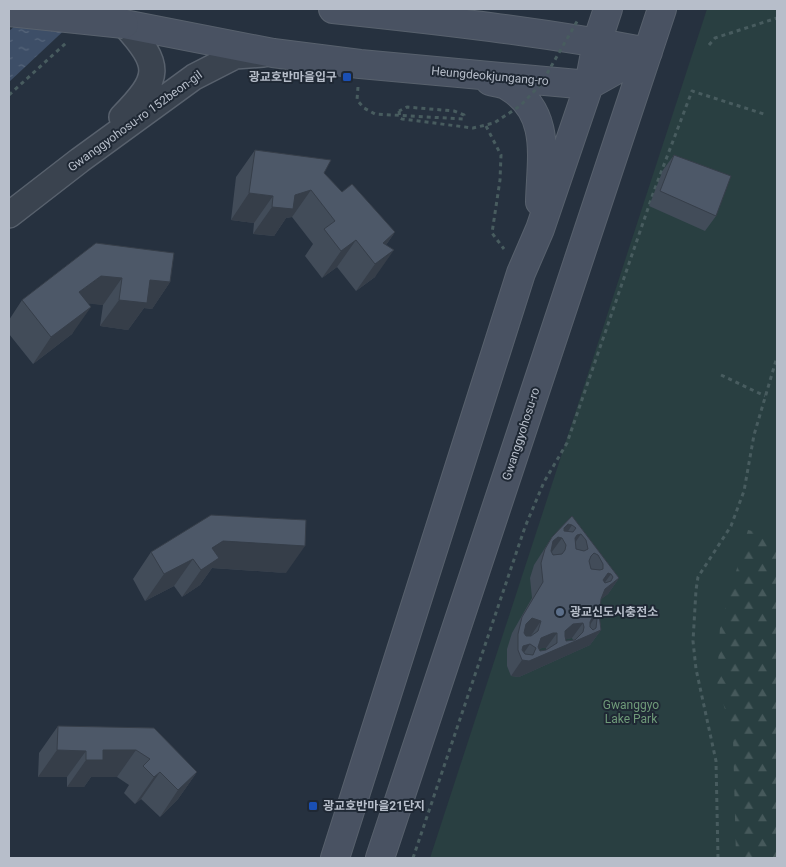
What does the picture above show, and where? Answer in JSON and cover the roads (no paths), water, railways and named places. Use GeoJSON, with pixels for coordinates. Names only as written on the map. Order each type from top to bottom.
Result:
{"type":"FeatureCollection","features":[{"type":"Feature","properties":{"kind":"main road"},"geometry":{"type":"LineString","coordinates":[[333,9],[421,18],[598,42],[648,52]]}},
{"type":"Feature","properties":{"kind":"main road"},"geometry":{"type":"LineString","coordinates":[[421,18],[499,9]]}},
{"type":"Feature","properties":{"kind":"main road"},"geometry":{"type":"LineString","coordinates":[[335,858],[521,273],[540,229],[589,85],[598,42],[608,9]]}},
{"type":"Feature","properties":{"kind":"main road","name":"Gwanggyohosu-ro"},"geometry":{"type":"LineString","coordinates":[[380,858],[662,9]]}},
{"type":"Feature","properties":{"kind":"main road","name":"Heungdeokjungang-ro"},"geometry":{"type":"LineString","coordinates":[[9,12],[124,24],[273,53],[360,64],[589,85]]}},
{"type":"Feature","properties":{"kind":"main road"},"geometry":{"type":"LineString","coordinates":[[589,85],[648,52]]}},
{"type":"Feature","properties":{"kind":"main road"},"geometry":{"type":"LineString","coordinates":[[458,73],[508,86],[531,105],[540,128],[540,229]]}},
{"type":"Feature","properties":{"kind":"street"},"geometry":{"type":"LineString","coordinates":[[80,160],[136,103],[151,82],[153,68],[148,55],[139,40],[124,24]]}},
{"type":"Feature","properties":{"kind":"street","name":"Gwanggyohosu-ro 152beon-gil"},"geometry":{"type":"LineString","coordinates":[[9,215],[80,160],[194,77],[235,56],[273,53]]}},
{"type":"Feature","properties":{"kind":"water"},"geometry":{"type":"Polygon","coordinates":[[[35,9],[87,9],[9,82],[9,31],[35,9]]]}},
{"type":"Feature","properties":{"kind":"place","name":"광교호반마을입구"},"geometry":{"type":"Point","coordinates":[347,77]}},
{"type":"Feature","properties":{"kind":"place","name":"광교신도시충전소"},"geometry":{"type":"Point","coordinates":[560,612]}},
{"type":"Feature","properties":{"kind":"place","name":"광교호반마을21단지"},"geometry":{"type":"Point","coordinates":[313,806]}},
{"type":"Feature","properties":{"kind":"park label","name":"Gwanggyo Lake Park"},"geometry":{"type":"Point","coordinates":[631,712]}}]}
